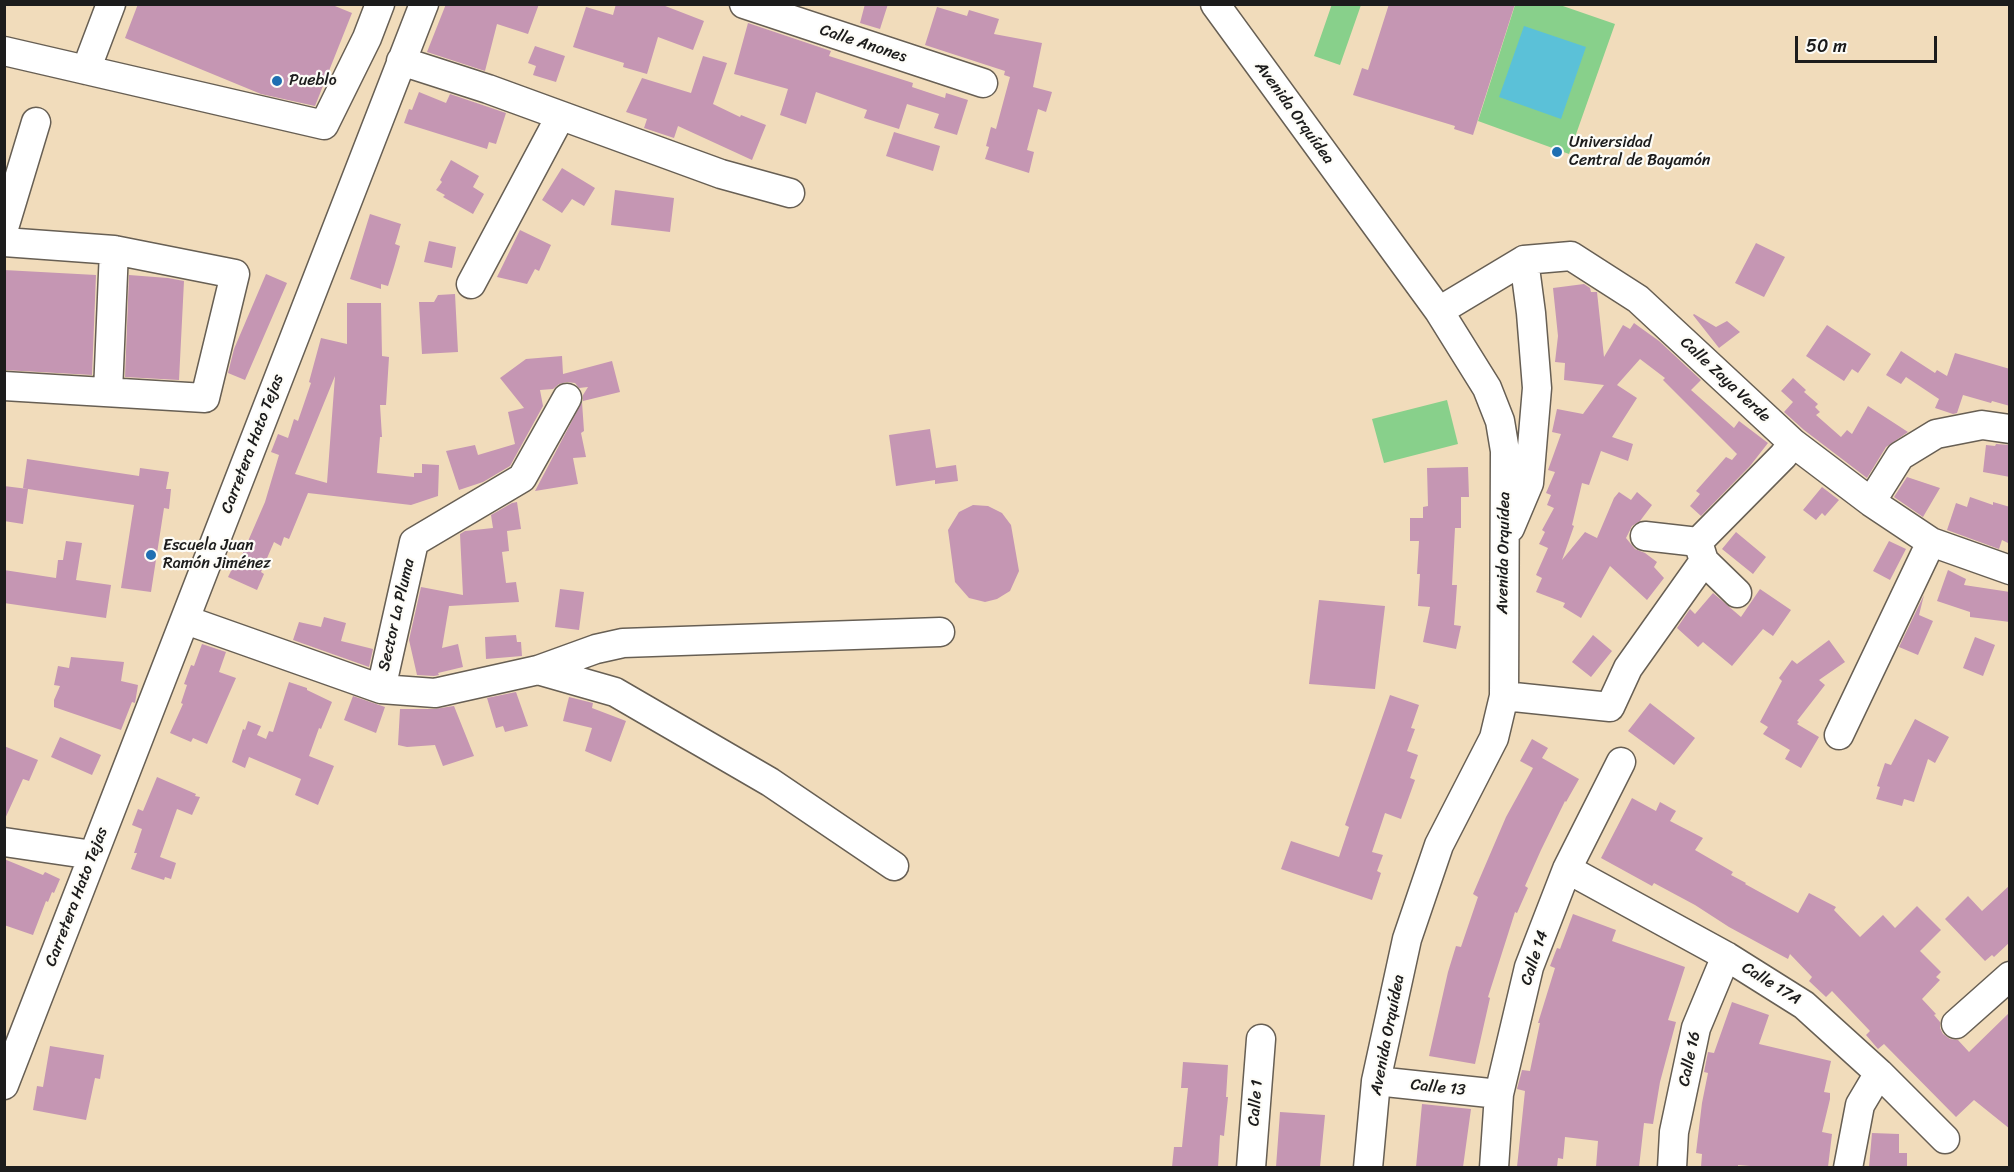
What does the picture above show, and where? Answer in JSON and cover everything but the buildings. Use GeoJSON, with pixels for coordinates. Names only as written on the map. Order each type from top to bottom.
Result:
{"type":"FeatureCollection","features":[{"type":"Feature","properties":{"kind":"street"},"geometry":{"type":"LineString","coordinates":[[86,70],[111,4]]}},
{"type":"Feature","properties":{"kind":"street"},"geometry":{"type":"LineString","coordinates":[[4,51],[324,125],[367,38],[380,4]]}},
{"type":"Feature","properties":{"kind":"street","name":"Carretera Hato Tejas"},"geometry":{"type":"LineString","coordinates":[[4,1085],[424,4]]}},
{"type":"Feature","properties":{"kind":"street","name":"Calle Anones"},"geometry":{"type":"LineString","coordinates":[[744,4],[983,83]]}},
{"type":"Feature","properties":{"kind":"street","name":"Avenida Orquídea"},"geometry":{"type":"LineString","coordinates":[[1215,4],[1438,311],[1487,388],[1500,421],[1505,451],[1504,696],[1494,738],[1439,845],[1407,939],[1376,1081],[1368,1167]]}},
{"type":"Feature","properties":{"kind":"street"},"geometry":{"type":"LineString","coordinates":[[401,61],[488,89],[721,174],[790,193]]}},
{"type":"Feature","properties":{"kind":"street"},"geometry":{"type":"LineString","coordinates":[[471,284],[560,117]]}},
{"type":"Feature","properties":{"kind":"street"},"geometry":{"type":"LineString","coordinates":[[4,228],[36,122]]}},
{"type":"Feature","properties":{"kind":"street"},"geometry":{"type":"LineString","coordinates":[[4,242],[114,250],[235,274],[205,398],[4,386]]}},
{"type":"Feature","properties":{"kind":"street"},"geometry":{"type":"LineString","coordinates":[[108,392],[114,250]]}},
{"type":"Feature","properties":{"kind":"street","name":"Calle Zaya Verde"},"geometry":{"type":"LineString","coordinates":[[1438,311],[1524,260],[1571,256],[1638,299],[1793,443],[1871,502],[1931,542],[2010,570]]}},
{"type":"Feature","properties":{"kind":"street"},"geometry":{"type":"LineString","coordinates":[[1504,540],[1528,483],[1537,388],[1524,260]]}},
{"type":"Feature","properties":{"kind":"street","name":"Sector La Pluma"},"geometry":{"type":"LineString","coordinates":[[381,689],[414,542],[522,478],[567,398]]}},
{"type":"Feature","properties":{"kind":"street"},"geometry":{"type":"LineString","coordinates":[[1871,502],[1900,456],[1936,434],[1982,425],[2010,429]]}},
{"type":"Feature","properties":{"kind":"street"},"geometry":{"type":"LineString","coordinates":[[1504,696],[1610,706],[1628,668],[1701,551],[1793,443]]}},
{"type":"Feature","properties":{"kind":"street"},"geometry":{"type":"LineString","coordinates":[[1645,536],[1701,551],[1737,593]]}},
{"type":"Feature","properties":{"kind":"street"},"geometry":{"type":"LineString","coordinates":[[1839,735],[1931,542]]}},
{"type":"Feature","properties":{"kind":"street","name":"Sector La Pluma"},"geometry":{"type":"LineString","coordinates":[[186,620],[381,689],[435,693],[538,669],[596,649],[623,644],[940,632]]}},
{"type":"Feature","properties":{"kind":"street"},"geometry":{"type":"LineString","coordinates":[[538,669],[615,692],[770,782],[894,866]]}},
{"type":"Feature","properties":{"kind":"street","name":"Calle 14"},"geometry":{"type":"LineString","coordinates":[[1494,1167],[1499,1094],[1529,968],[1567,869],[1622,762]]}},
{"type":"Feature","properties":{"kind":"street"},"geometry":{"type":"LineString","coordinates":[[4,842],[93,855]]}},
{"type":"Feature","properties":{"kind":"street","name":"Calle 17A"},"geometry":{"type":"LineString","coordinates":[[1567,869],[1725,956],[1804,1005],[1879,1073],[1945,1139]]}},
{"type":"Feature","properties":{"kind":"street","name":"Calle 16"},"geometry":{"type":"LineString","coordinates":[[1672,1167],[1674,1132],[1696,1028],[1725,956]]}},
{"type":"Feature","properties":{"kind":"street"},"geometry":{"type":"LineString","coordinates":[[1956,1024],[2010,976]]}},
{"type":"Feature","properties":{"kind":"street","name":"Calle 1"},"geometry":{"type":"LineString","coordinates":[[1251,1167],[1260,1039]]}},
{"type":"Feature","properties":{"kind":"street"},"geometry":{"type":"LineString","coordinates":[[1848,1167],[1860,1105],[1879,1073]]}},
{"type":"Feature","properties":{"kind":"street","name":"Calle 13"},"geometry":{"type":"LineString","coordinates":[[1376,1081],[1499,1094]]}},
{"type":"Feature","properties":{"kind":"green space"},"geometry":{"type":"Polygon","coordinates":[[[1332,4],[1361,5],[1340,65],[1314,56],[1332,4]]]}},
{"type":"Feature","properties":{"kind":"green space"},"geometry":{"type":"Polygon","coordinates":[[[1515,5],[1560,5],[1615,24],[1569,154],[1478,121],[1515,5]]]}},
{"type":"Feature","properties":{"kind":"green space"},"geometry":{"type":"Polygon","coordinates":[[[1447,400],[1458,444],[1384,463],[1372,419],[1447,400]]]}},
{"type":"Feature","properties":{"kind":"water"},"geometry":{"type":"Polygon","coordinates":[[[1524,26],[1586,47],[1561,119],[1499,97],[1524,26]]]}},
{"type":"Feature","properties":{"kind":"place","name":"Pueblo"},"geometry":{"type":"Point","coordinates":[277,81]}},
{"type":"Feature","properties":{"kind":"place","name":"Universidad Central de Bayamón"},"geometry":{"type":"Point","coordinates":[1557,152]}},
{"type":"Feature","properties":{"kind":"place","name":"Escuela Juan Ramón Jiménez"},"geometry":{"type":"Point","coordinates":[151,555]}}]}
